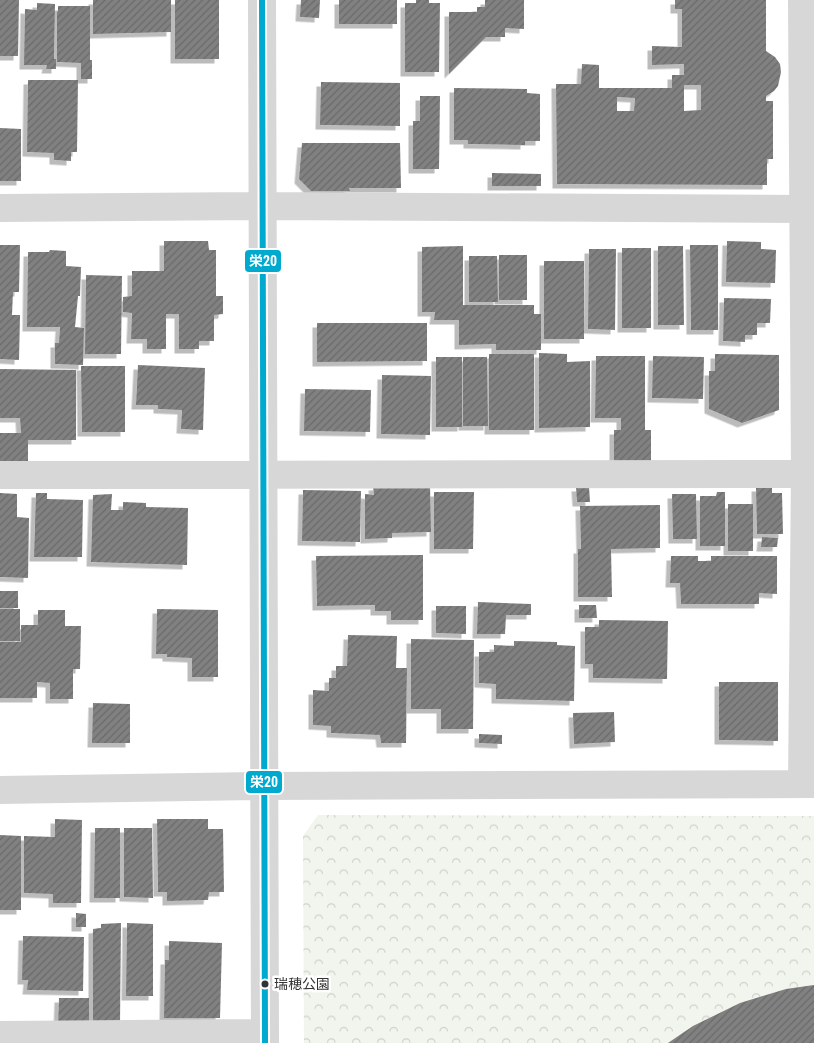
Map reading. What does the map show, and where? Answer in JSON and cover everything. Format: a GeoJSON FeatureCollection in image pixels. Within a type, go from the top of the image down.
{"type":"FeatureCollection","features":[{"type":"Feature","properties":{"kind":"street"},"geometry":{"type":"LineString","coordinates":[[0,1035],[265,1038],[262,0]]}},
{"type":"Feature","properties":{"kind":"street"},"geometry":{"type":"LineString","coordinates":[[0,790],[264,786],[808,784],[805,474],[808,210],[802,0]]}},
{"type":"Feature","properties":{"kind":"street"},"geometry":{"type":"LineString","coordinates":[[0,208],[262,206],[808,210]]}},
{"type":"Feature","properties":{"kind":"street"},"geometry":{"type":"LineString","coordinates":[[0,475],[805,474]]}},
{"type":"Feature","properties":{"kind":"green space","name":"瑞穂公園"},"geometry":{"type":"Polygon","coordinates":[[[318,815],[814,816],[814,1043],[304,1043],[303,836],[318,815]]]}},
{"type":"Feature","properties":{"kind":"building"},"geometry":{"type":"Polygon","coordinates":[[[0,0],[19,0],[18,56],[0,56],[0,0]]]}},
{"type":"Feature","properties":{"kind":"building"},"geometry":{"type":"Polygon","coordinates":[[[93,0],[171,0],[171,32],[93,34],[93,0]]]}},
{"type":"Feature","properties":{"kind":"building"},"geometry":{"type":"Polygon","coordinates":[[[175,0],[219,0],[219,59],[175,59],[175,0]]]}},
{"type":"Feature","properties":{"kind":"building"},"geometry":{"type":"Polygon","coordinates":[[[301,0],[320,0],[319,18],[300,17],[301,0]]]}},
{"type":"Feature","properties":{"kind":"building"},"geometry":{"type":"Polygon","coordinates":[[[339,0],[397,0],[397,24],[339,24],[339,0]]]}},
{"type":"Feature","properties":{"kind":"building"},"geometry":{"type":"Polygon","coordinates":[[[416,0],[429,0],[429,3],[440,3],[439,72],[405,72],[405,3],[416,3],[416,0]]]}},
{"type":"Feature","properties":{"kind":"building"},"geometry":{"type":"Polygon","coordinates":[[[485,0],[524,0],[524,29],[505,28],[505,37],[486,37],[449,74],[449,12],[477,12],[477,7],[485,7],[485,0]]]}},
{"type":"Feature","properties":{"kind":"building"},"geometry":{"type":"Polygon","coordinates":[[[675,0],[766,0],[766,51],[775,57],[780,64],[781,72],[778,86],[766,96],[766,101],[773,101],[773,159],[767,159],[767,185],[557,184],[556,84],[581,84],[582,64],[599,65],[599,88],[672,88],[672,75],[684,75],[684,64],[652,65],[652,46],[682,47],[682,9],[675,9],[675,0]],[[684,85],[684,111],[701,110],[701,85],[684,85]],[[617,97],[617,111],[634,111],[635,98],[617,97]]]}},
{"type":"Feature","properties":{"kind":"building"},"geometry":{"type":"Polygon","coordinates":[[[37,3],[55,4],[54,59],[56,59],[56,69],[46,69],[47,65],[24,65],[25,9],[37,10],[37,3]]]}},
{"type":"Feature","properties":{"kind":"building"},"geometry":{"type":"Polygon","coordinates":[[[58,6],[90,6],[92,79],[81,79],[81,63],[57,62],[58,6]]]}},
{"type":"Feature","properties":{"kind":"building"},"geometry":{"type":"Polygon","coordinates":[[[28,80],[78,80],[77,152],[71,152],[71,161],[54,160],[54,153],[27,152],[28,80]]]}},
{"type":"Feature","properties":{"kind":"building"},"geometry":{"type":"Polygon","coordinates":[[[321,82],[400,83],[400,126],[320,125],[321,82]]]}},
{"type":"Feature","properties":{"kind":"building"},"geometry":{"type":"Polygon","coordinates":[[[454,88],[527,89],[527,93],[540,94],[540,141],[525,141],[525,145],[468,144],[468,140],[454,140],[454,88]]]}},
{"type":"Feature","properties":{"kind":"building"},"geometry":{"type":"Polygon","coordinates":[[[420,96],[440,96],[439,169],[413,169],[413,121],[420,121],[420,96]]]}},
{"type":"Feature","properties":{"kind":"building"},"geometry":{"type":"Polygon","coordinates":[[[0,128],[21,129],[21,181],[0,181],[0,128]]]}},
{"type":"Feature","properties":{"kind":"building"},"geometry":{"type":"Polygon","coordinates":[[[302,143],[400,143],[401,188],[349,188],[350,191],[311,191],[299,179],[302,143]]]}},
{"type":"Feature","properties":{"kind":"building"},"geometry":{"type":"Polygon","coordinates":[[[492,173],[541,174],[541,186],[492,186],[492,173]]]}},
{"type":"Feature","properties":{"kind":"building"},"geometry":{"type":"Polygon","coordinates":[[[164,241],[208,241],[209,250],[216,250],[216,296],[223,296],[223,314],[214,315],[214,341],[199,341],[199,349],[179,349],[179,314],[166,314],[166,349],[147,349],[147,339],[131,339],[132,313],[123,312],[123,297],[132,296],[132,271],[164,271],[164,241]]]}},
{"type":"Feature","properties":{"kind":"building"},"geometry":{"type":"Polygon","coordinates":[[[727,241],[761,242],[761,249],[776,250],[775,283],[726,282],[727,241]]]}},
{"type":"Feature","properties":{"kind":"building"},"geometry":{"type":"Polygon","coordinates":[[[0,245],[20,245],[19,292],[13,292],[12,315],[20,315],[19,360],[0,359],[0,245]]]}},
{"type":"Feature","properties":{"kind":"building"},"geometry":{"type":"Polygon","coordinates":[[[690,245],[718,245],[718,330],[691,330],[690,245]]]}},
{"type":"Feature","properties":{"kind":"building"},"geometry":{"type":"Polygon","coordinates":[[[463,246],[463,305],[534,305],[534,314],[541,314],[541,350],[496,350],[496,344],[459,345],[459,320],[434,320],[435,312],[422,312],[422,247],[463,246]]]}},
{"type":"Feature","properties":{"kind":"building"},"geometry":{"type":"Polygon","coordinates":[[[658,246],[683,246],[684,325],[658,325],[658,246]]]}},
{"type":"Feature","properties":{"kind":"building"},"geometry":{"type":"Polygon","coordinates":[[[622,248],[651,248],[651,328],[622,328],[622,248]]]}},
{"type":"Feature","properties":{"kind":"building"},"geometry":{"type":"Polygon","coordinates":[[[589,249],[616,249],[615,330],[588,329],[589,249]]]}},
{"type":"Feature","properties":{"kind":"building"},"geometry":{"type":"Polygon","coordinates":[[[50,250],[66,251],[66,266],[81,267],[80,296],[78,296],[75,327],[84,328],[83,365],[55,364],[55,343],[59,343],[60,327],[27,327],[28,252],[49,252],[50,250]]]}},
{"type":"Feature","properties":{"kind":"building"},"geometry":{"type":"Polygon","coordinates":[[[499,255],[527,255],[527,300],[499,300],[499,255]]]}},
{"type":"Feature","properties":{"kind":"building"},"geometry":{"type":"Polygon","coordinates":[[[469,256],[497,256],[498,302],[469,302],[469,256]]]}},
{"type":"Feature","properties":{"kind":"building"},"geometry":{"type":"Polygon","coordinates":[[[544,261],[584,261],[584,339],[544,339],[544,261]]]}},
{"type":"Feature","properties":{"kind":"building"},"geometry":{"type":"Polygon","coordinates":[[[86,275],[122,276],[121,354],[85,354],[86,275]]]}},
{"type":"Feature","properties":{"kind":"building"},"geometry":{"type":"Polygon","coordinates":[[[724,298],[771,299],[770,323],[757,323],[757,335],[745,335],[745,342],[723,341],[724,298]]]}},
{"type":"Feature","properties":{"kind":"building"},"geometry":{"type":"Polygon","coordinates":[[[317,323],[427,323],[427,361],[317,362],[317,323]]]}},
{"type":"Feature","properties":{"kind":"building"},"geometry":{"type":"Polygon","coordinates":[[[539,353],[567,354],[567,362],[590,361],[590,427],[539,428],[539,353]]]}},
{"type":"Feature","properties":{"kind":"building"},"geometry":{"type":"Polygon","coordinates":[[[489,354],[534,354],[534,430],[489,430],[489,354]]]}},
{"type":"Feature","properties":{"kind":"building"},"geometry":{"type":"Polygon","coordinates":[[[715,354],[779,355],[779,410],[742,423],[709,409],[709,371],[715,371],[715,354]]]}},
{"type":"Feature","properties":{"kind":"building"},"geometry":{"type":"Polygon","coordinates":[[[596,356],[645,356],[645,430],[651,430],[651,462],[614,461],[614,430],[621,430],[621,418],[595,418],[596,356]]]}},
{"type":"Feature","properties":{"kind":"building"},"geometry":{"type":"Polygon","coordinates":[[[653,356],[704,357],[703,399],[652,398],[653,356]]]}},
{"type":"Feature","properties":{"kind":"building"},"geometry":{"type":"Polygon","coordinates":[[[436,357],[462,357],[462,427],[436,427],[436,357]]]}},
{"type":"Feature","properties":{"kind":"building"},"geometry":{"type":"Polygon","coordinates":[[[463,357],[487,357],[488,426],[463,426],[463,357]]]}},
{"type":"Feature","properties":{"kind":"building"},"geometry":{"type":"Polygon","coordinates":[[[138,365],[205,368],[203,430],[181,429],[182,410],[158,409],[158,405],[136,405],[138,365]]]}},
{"type":"Feature","properties":{"kind":"building"},"geometry":{"type":"Polygon","coordinates":[[[81,366],[125,366],[125,432],[82,432],[81,366]]]}},
{"type":"Feature","properties":{"kind":"building"},"geometry":{"type":"Polygon","coordinates":[[[0,369],[76,370],[76,440],[28,440],[28,464],[0,464],[0,433],[21,433],[20,418],[0,418],[0,369]]]}},
{"type":"Feature","properties":{"kind":"building"},"geometry":{"type":"Polygon","coordinates":[[[382,375],[431,376],[430,435],[381,434],[382,375]]]}},
{"type":"Feature","properties":{"kind":"building"},"geometry":{"type":"Polygon","coordinates":[[[305,389],[371,390],[370,432],[304,431],[305,389]]]}},
{"type":"Feature","properties":{"kind":"building"},"geometry":{"type":"Polygon","coordinates":[[[430,485],[431,532],[392,533],[392,538],[365,539],[365,494],[374,495],[373,486],[430,485]]]}},
{"type":"Feature","properties":{"kind":"building"},"geometry":{"type":"Polygon","coordinates":[[[576,487],[589,487],[590,502],[577,502],[576,487]]]}},
{"type":"Feature","properties":{"kind":"building"},"geometry":{"type":"Polygon","coordinates":[[[756,487],[772,487],[772,493],[782,493],[783,534],[757,534],[756,487]]]}},
{"type":"Feature","properties":{"kind":"building"},"geometry":{"type":"Polygon","coordinates":[[[303,490],[361,491],[360,542],[302,541],[303,490]]]}},
{"type":"Feature","properties":{"kind":"building"},"geometry":{"type":"Polygon","coordinates":[[[434,492],[474,492],[473,549],[434,549],[434,492]]]}},
{"type":"Feature","properties":{"kind":"building"},"geometry":{"type":"Polygon","coordinates":[[[717,492],[725,492],[725,546],[700,546],[700,496],[716,496],[717,492]]]}},
{"type":"Feature","properties":{"kind":"building"},"geometry":{"type":"Polygon","coordinates":[[[0,493],[17,494],[17,517],[29,518],[28,578],[0,577],[0,493]]]}},
{"type":"Feature","properties":{"kind":"building"},"geometry":{"type":"Polygon","coordinates":[[[36,493],[47,493],[47,499],[83,500],[82,557],[34,557],[36,493]]]}},
{"type":"Feature","properties":{"kind":"building"},"geometry":{"type":"Polygon","coordinates":[[[112,494],[111,510],[123,510],[123,502],[146,503],[146,507],[188,508],[187,565],[91,562],[93,495],[112,494]]]}},
{"type":"Feature","properties":{"kind":"building"},"geometry":{"type":"Polygon","coordinates":[[[672,494],[696,494],[697,539],[673,539],[672,494]]]}},
{"type":"Feature","properties":{"kind":"building"},"geometry":{"type":"Polygon","coordinates":[[[728,504],[753,504],[753,551],[728,551],[728,504]]]}},
{"type":"Feature","properties":{"kind":"building"},"geometry":{"type":"Polygon","coordinates":[[[660,505],[660,548],[611,549],[612,597],[578,597],[578,549],[581,549],[580,506],[660,505]]]}},
{"type":"Feature","properties":{"kind":"building"},"geometry":{"type":"Polygon","coordinates":[[[762,537],[778,538],[777,547],[761,547],[762,537]]]}},
{"type":"Feature","properties":{"kind":"building"},"geometry":{"type":"Polygon","coordinates":[[[423,555],[423,620],[391,620],[391,611],[375,611],[375,605],[317,606],[316,556],[423,555]]]}},
{"type":"Feature","properties":{"kind":"building"},"geometry":{"type":"Polygon","coordinates":[[[671,556],[698,556],[698,561],[711,561],[711,556],[777,556],[777,594],[759,593],[759,604],[681,604],[680,583],[670,583],[671,556]]]}},
{"type":"Feature","properties":{"kind":"building"},"geometry":{"type":"Polygon","coordinates":[[[0,591],[18,591],[18,608],[0,608],[0,591]]]}},
{"type":"Feature","properties":{"kind":"building"},"geometry":{"type":"Polygon","coordinates":[[[478,602],[531,604],[531,615],[506,615],[505,634],[477,634],[478,602]]]}},
{"type":"Feature","properties":{"kind":"building"},"geometry":{"type":"Polygon","coordinates":[[[579,605],[596,605],[597,618],[579,618],[579,605]]]}},
{"type":"Feature","properties":{"kind":"building"},"geometry":{"type":"Polygon","coordinates":[[[436,606],[466,606],[466,634],[436,633],[436,606]]]}},
{"type":"Feature","properties":{"kind":"building"},"geometry":{"type":"Polygon","coordinates":[[[0,609],[20,609],[20,641],[0,641],[0,609]]]}},
{"type":"Feature","properties":{"kind":"building"},"geometry":{"type":"Polygon","coordinates":[[[157,609],[218,610],[218,677],[192,677],[192,658],[167,657],[167,654],[156,654],[157,609]]]}},
{"type":"Feature","properties":{"kind":"building"},"geometry":{"type":"Polygon","coordinates":[[[38,610],[65,610],[65,626],[81,626],[80,669],[73,669],[73,699],[50,699],[50,683],[37,682],[37,698],[0,698],[0,642],[21,642],[21,625],[38,625],[38,610]]]}},
{"type":"Feature","properties":{"kind":"building"},"geometry":{"type":"Polygon","coordinates":[[[599,620],[668,621],[667,679],[593,678],[593,664],[585,664],[585,627],[599,627],[599,620]]]}},
{"type":"Feature","properties":{"kind":"building"},"geometry":{"type":"Polygon","coordinates":[[[348,635],[397,636],[396,668],[407,668],[406,743],[381,743],[380,735],[331,733],[331,726],[313,725],[313,690],[329,691],[329,678],[336,678],[336,666],[347,666],[348,635]]]}},
{"type":"Feature","properties":{"kind":"building"},"geometry":{"type":"Polygon","coordinates":[[[411,639],[474,640],[473,729],[441,729],[441,709],[411,709],[411,639]]]}},
{"type":"Feature","properties":{"kind":"building"},"geometry":{"type":"Polygon","coordinates":[[[514,641],[557,642],[557,645],[575,646],[574,701],[496,699],[496,684],[479,683],[479,652],[494,652],[494,645],[514,646],[514,641]]]}},
{"type":"Feature","properties":{"kind":"building"},"geometry":{"type":"Polygon","coordinates":[[[719,682],[778,682],[778,741],[719,740],[719,682]]]}},
{"type":"Feature","properties":{"kind":"building"},"geometry":{"type":"Polygon","coordinates":[[[93,703],[130,704],[130,743],[92,743],[93,703]]]}},
{"type":"Feature","properties":{"kind":"building"},"geometry":{"type":"Polygon","coordinates":[[[614,712],[615,742],[574,744],[573,713],[614,712]]]}},
{"type":"Feature","properties":{"kind":"building"},"geometry":{"type":"Polygon","coordinates":[[[479,734],[502,735],[502,744],[479,743],[479,734]]]}},
{"type":"Feature","properties":{"kind":"building"},"geometry":{"type":"Polygon","coordinates":[[[55,819],[82,820],[81,903],[53,903],[53,894],[24,893],[24,836],[55,837],[55,819]]]}},
{"type":"Feature","properties":{"kind":"building"},"geometry":{"type":"Polygon","coordinates":[[[157,819],[208,819],[208,829],[223,829],[224,892],[209,892],[208,900],[167,901],[167,892],[158,892],[157,819]]]}},
{"type":"Feature","properties":{"kind":"building"},"geometry":{"type":"Polygon","coordinates":[[[95,828],[120,828],[120,898],[94,898],[95,828]]]}},
{"type":"Feature","properties":{"kind":"building"},"geometry":{"type":"Polygon","coordinates":[[[124,828],[152,828],[153,898],[124,897],[124,828]]]}},
{"type":"Feature","properties":{"kind":"building"},"geometry":{"type":"Polygon","coordinates":[[[0,835],[21,836],[21,910],[0,910],[0,835]]]}},
{"type":"Feature","properties":{"kind":"building"},"geometry":{"type":"Polygon","coordinates":[[[76,913],[86,914],[86,927],[76,927],[76,913]]]}},
{"type":"Feature","properties":{"kind":"building"},"geometry":{"type":"Polygon","coordinates":[[[121,923],[120,1024],[93,1024],[93,929],[101,928],[101,924],[121,923]]]}},
{"type":"Feature","properties":{"kind":"building"},"geometry":{"type":"Polygon","coordinates":[[[127,923],[153,924],[153,996],[126,996],[127,923]]]}},
{"type":"Feature","properties":{"kind":"building"},"geometry":{"type":"Polygon","coordinates":[[[23,936],[84,937],[83,991],[27,990],[28,980],[22,980],[23,936]]]}},
{"type":"Feature","properties":{"kind":"building"},"geometry":{"type":"Polygon","coordinates":[[[169,941],[222,943],[220,1018],[164,1018],[165,960],[169,960],[169,941]]]}},
{"type":"Feature","properties":{"kind":"building"},"geometry":{"type":"Polygon","coordinates":[[[814,985],[814,1043],[668,1043],[693,1026],[740,1003],[786,989],[814,985]]]}},
{"type":"Feature","properties":{"kind":"building"},"geometry":{"type":"Polygon","coordinates":[[[59,998],[89,998],[89,1027],[58,1026],[59,998]]]}},
{"type":"Feature","properties":{"kind":"transit line","name":"栄20"},"geometry":{"type":"LineString","coordinates":[[262,0],[265,1043]]}},
{"type":"Feature","properties":{"kind":"place","name":"瑞穂公園"},"geometry":{"type":"Point","coordinates":[265,984]}}]}
